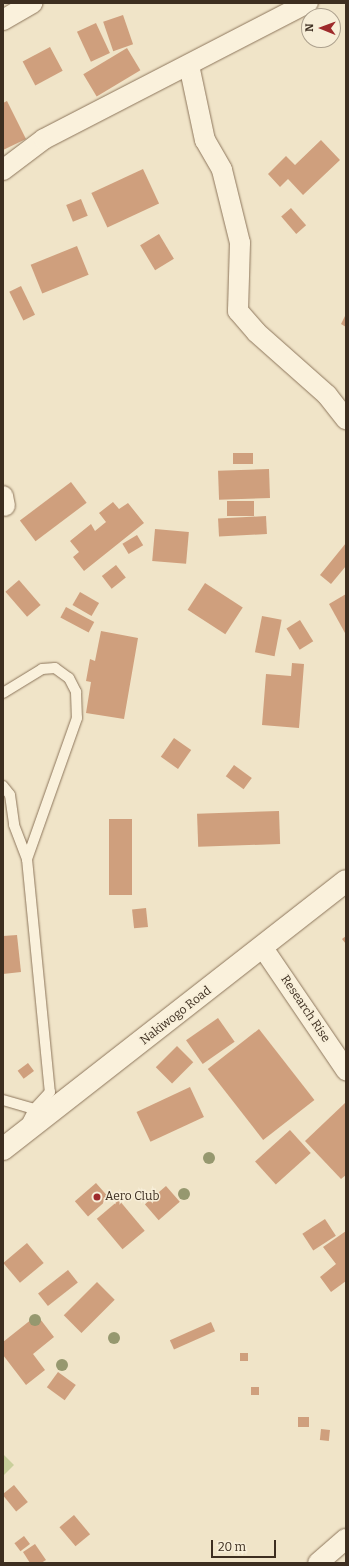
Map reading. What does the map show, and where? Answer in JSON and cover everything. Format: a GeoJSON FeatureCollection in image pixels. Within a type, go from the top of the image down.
{"type":"FeatureCollection","features":[{"type":"Feature","properties":{"kind":"street"},"geometry":{"type":"LineString","coordinates":[[3,20],[32,3]]}},
{"type":"Feature","properties":{"kind":"street"},"geometry":{"type":"LineString","coordinates":[[3,170],[44,140],[308,3]]}},
{"type":"Feature","properties":{"kind":"street"},"geometry":{"type":"LineString","coordinates":[[189,65],[205,140],[222,170],[240,243],[238,310],[256,332],[327,395],[346,419]]}},
{"type":"Feature","properties":{"kind":"street","name":"Nakiwogo Road"},"geometry":{"type":"LineString","coordinates":[[12,1143],[264,948],[346,881]]}},
{"type":"Feature","properties":{"kind":"street","name":"Research Rise"},"geometry":{"type":"LineString","coordinates":[[264,948],[346,1070]]}},
{"type":"Feature","properties":{"kind":"street"},"geometry":{"type":"LineString","coordinates":[[318,1563],[346,1539]]}},
{"type":"Feature","properties":{"kind":"lane"},"geometry":{"type":"LineString","coordinates":[[3,693],[42,670],[55,668],[69,678],[76,692],[77,718],[28,859]]}},
{"type":"Feature","properties":{"kind":"lane"},"geometry":{"type":"LineString","coordinates":[[3,786],[10,795],[14,825],[28,859],[50,1092],[34,1109],[12,1143]]}},
{"type":"Feature","properties":{"kind":"lane"},"geometry":{"type":"LineString","coordinates":[[3,1100],[34,1109]]}},
{"type":"Feature","properties":{"kind":"green space"},"geometry":{"type":"Polygon","coordinates":[[[3,1454],[14,1465],[3,1476],[3,1454]]]}},
{"type":"Feature","properties":{"kind":"building"},"geometry":{"type":"Polygon","coordinates":[[[123,15],[133,44],[113,51],[103,22],[123,15]]]}},
{"type":"Feature","properties":{"kind":"building"},"geometry":{"type":"Polygon","coordinates":[[[96,23],[110,53],[91,62],[77,32],[96,23]]]}},
{"type":"Feature","properties":{"kind":"building"},"geometry":{"type":"Polygon","coordinates":[[[50,47],[63,71],[35,85],[23,62],[50,47]]]}},
{"type":"Feature","properties":{"kind":"building"},"geometry":{"type":"Polygon","coordinates":[[[127,48],[140,70],[97,97],[83,74],[127,48]]]}},
{"type":"Feature","properties":{"kind":"building"},"geometry":{"type":"Polygon","coordinates":[[[7,101],[26,139],[3,150],[3,103],[7,101]]]}},
{"type":"Feature","properties":{"kind":"building"},"geometry":{"type":"Polygon","coordinates":[[[321,140],[340,160],[303,195],[288,179],[280,187],[268,174],[286,156],[295,165],[321,140]]]}},
{"type":"Feature","properties":{"kind":"building"},"geometry":{"type":"Polygon","coordinates":[[[143,169],[159,203],[107,228],[91,193],[143,169]]]}},
{"type":"Feature","properties":{"kind":"building"},"geometry":{"type":"Polygon","coordinates":[[[81,199],[88,216],[73,222],[66,205],[81,199]]]}},
{"type":"Feature","properties":{"kind":"building"},"geometry":{"type":"Polygon","coordinates":[[[291,208],[306,225],[296,234],[281,217],[291,208]]]}},
{"type":"Feature","properties":{"kind":"building"},"geometry":{"type":"Polygon","coordinates":[[[159,234],[174,259],[155,270],[140,245],[159,234]]]}},
{"type":"Feature","properties":{"kind":"building"},"geometry":{"type":"Polygon","coordinates":[[[77,246],[89,275],[42,293],[31,265],[77,246]]]}},
{"type":"Feature","properties":{"kind":"building"},"geometry":{"type":"Polygon","coordinates":[[[21,286],[35,315],[23,320],[9,292],[21,286]]]}},
{"type":"Feature","properties":{"kind":"building"},"geometry":{"type":"Polygon","coordinates":[[[346,314],[346,327],[341,324],[346,314]]]}},
{"type":"Feature","properties":{"kind":"building"},"geometry":{"type":"Polygon","coordinates":[[[233,453],[253,453],[253,464],[233,464],[233,453]]]}},
{"type":"Feature","properties":{"kind":"building"},"geometry":{"type":"Polygon","coordinates":[[[269,469],[270,498],[219,500],[218,471],[269,469]]]}},
{"type":"Feature","properties":{"kind":"building"},"geometry":{"type":"Polygon","coordinates":[[[71,482],[87,503],[36,541],[20,521],[71,482]]]}},
{"type":"Feature","properties":{"kind":"building"},"geometry":{"type":"Polygon","coordinates":[[[227,501],[254,501],[254,516],[227,516],[227,501]]]}},
{"type":"Feature","properties":{"kind":"building"},"geometry":{"type":"Polygon","coordinates":[[[113,502],[119,509],[128,503],[144,523],[84,571],[73,557],[79,552],[70,541],[91,524],[95,531],[106,522],[99,513],[113,502]]]}},
{"type":"Feature","properties":{"kind":"building"},"geometry":{"type":"Polygon","coordinates":[[[266,516],[267,534],[219,536],[218,519],[266,516]]]}},
{"type":"Feature","properties":{"kind":"building"},"geometry":{"type":"Polygon","coordinates":[[[155,529],[189,532],[186,564],[152,561],[155,529]]]}},
{"type":"Feature","properties":{"kind":"building"},"geometry":{"type":"Polygon","coordinates":[[[137,535],[143,545],[129,554],[122,544],[137,535]]]}},
{"type":"Feature","properties":{"kind":"building"},"geometry":{"type":"Polygon","coordinates":[[[346,543],[346,566],[331,584],[320,575],[346,543]]]}},
{"type":"Feature","properties":{"kind":"building"},"geometry":{"type":"Polygon","coordinates":[[[116,565],[126,578],[112,589],[102,576],[116,565]]]}},
{"type":"Feature","properties":{"kind":"building"},"geometry":{"type":"Polygon","coordinates":[[[19,580],[41,605],[27,617],[5,592],[19,580]]]}},
{"type":"Feature","properties":{"kind":"building"},"geometry":{"type":"Polygon","coordinates":[[[205,583],[243,608],[225,634],[188,610],[205,583]]]}},
{"type":"Feature","properties":{"kind":"building"},"geometry":{"type":"Polygon","coordinates":[[[80,592],[99,603],[92,616],[72,605],[80,592]]]}},
{"type":"Feature","properties":{"kind":"building"},"geometry":{"type":"Polygon","coordinates":[[[346,594],[346,632],[345,633],[329,604],[346,594]]]}},
{"type":"Feature","properties":{"kind":"building"},"geometry":{"type":"Polygon","coordinates":[[[66,607],[94,622],[89,633],[60,618],[66,607]]]}},
{"type":"Feature","properties":{"kind":"building"},"geometry":{"type":"Polygon","coordinates":[[[262,616],[282,620],[275,656],[255,652],[262,616]]]}},
{"type":"Feature","properties":{"kind":"building"},"geometry":{"type":"Polygon","coordinates":[[[300,620],[313,641],[300,650],[286,628],[300,620]]]}},
{"type":"Feature","properties":{"kind":"building"},"geometry":{"type":"Polygon","coordinates":[[[101,631],[138,638],[124,719],[86,713],[91,682],[86,681],[90,659],[95,661],[101,631]]]}},
{"type":"Feature","properties":{"kind":"building"},"geometry":{"type":"Polygon","coordinates":[[[292,663],[304,664],[299,728],[262,725],[266,674],[291,676],[292,663]]]}},
{"type":"Feature","properties":{"kind":"building"},"geometry":{"type":"Polygon","coordinates":[[[174,738],[191,750],[178,769],[161,757],[174,738]]]}},
{"type":"Feature","properties":{"kind":"building"},"geometry":{"type":"Polygon","coordinates":[[[234,765],[252,778],[244,789],[226,776],[234,765]]]}},
{"type":"Feature","properties":{"kind":"building"},"geometry":{"type":"Polygon","coordinates":[[[279,811],[280,844],[198,847],[197,814],[279,811]]]}},
{"type":"Feature","properties":{"kind":"building"},"geometry":{"type":"Polygon","coordinates":[[[109,819],[132,819],[132,895],[109,895],[109,819]]]}},
{"type":"Feature","properties":{"kind":"building"},"geometry":{"type":"Polygon","coordinates":[[[146,908],[148,927],[134,928],[132,909],[146,908]]]}},
{"type":"Feature","properties":{"kind":"building"},"geometry":{"type":"Polygon","coordinates":[[[17,935],[21,972],[3,974],[3,936],[17,935]]]}},
{"type":"Feature","properties":{"kind":"building"},"geometry":{"type":"Polygon","coordinates":[[[346,936],[346,944],[342,939],[346,936]]]}},
{"type":"Feature","properties":{"kind":"building"},"geometry":{"type":"Polygon","coordinates":[[[218,1018],[235,1042],[203,1064],[186,1040],[218,1018]]]}},
{"type":"Feature","properties":{"kind":"building"},"geometry":{"type":"Polygon","coordinates":[[[259,1029],[314,1100],[263,1140],[208,1069],[259,1029]]]}},
{"type":"Feature","properties":{"kind":"building"},"geometry":{"type":"Polygon","coordinates":[[[177,1046],[193,1062],[172,1083],[156,1067],[177,1046]]]}},
{"type":"Feature","properties":{"kind":"building"},"geometry":{"type":"Polygon","coordinates":[[[28,1063],[34,1071],[24,1079],[18,1071],[28,1063]]]}},
{"type":"Feature","properties":{"kind":"building"},"geometry":{"type":"Polygon","coordinates":[[[190,1087],[204,1117],[150,1142],[137,1112],[190,1087]]]}},
{"type":"Feature","properties":{"kind":"building"},"geometry":{"type":"Polygon","coordinates":[[[345,1103],[346,1175],[341,1179],[305,1141],[345,1103]]]}},
{"type":"Feature","properties":{"kind":"building"},"geometry":{"type":"Polygon","coordinates":[[[290,1130],[311,1153],[276,1184],[255,1161],[290,1130]]]}},
{"type":"Feature","properties":{"kind":"building"},"geometry":{"type":"Polygon","coordinates":[[[96,1183],[109,1198],[88,1216],[75,1201],[96,1183]]]}},
{"type":"Feature","properties":{"kind":"building"},"geometry":{"type":"Polygon","coordinates":[[[166,1186],[180,1202],[159,1220],[145,1204],[166,1186]]]}},
{"type":"Feature","properties":{"kind":"building"},"geometry":{"type":"Polygon","coordinates":[[[119,1200],[145,1231],[122,1249],[97,1219],[119,1200]]]}},
{"type":"Feature","properties":{"kind":"building"},"geometry":{"type":"Polygon","coordinates":[[[325,1219],[336,1236],[313,1250],[302,1234],[325,1219]]]}},
{"type":"Feature","properties":{"kind":"building"},"geometry":{"type":"Polygon","coordinates":[[[346,1231],[346,1281],[331,1292],[320,1277],[336,1264],[323,1247],[346,1231]]]}},
{"type":"Feature","properties":{"kind":"building"},"geometry":{"type":"Polygon","coordinates":[[[27,1243],[44,1263],[20,1283],[3,1263],[27,1243]]]}},
{"type":"Feature","properties":{"kind":"building"},"geometry":{"type":"Polygon","coordinates":[[[68,1270],[78,1283],[48,1306],[38,1293],[68,1270]]]}},
{"type":"Feature","properties":{"kind":"building"},"geometry":{"type":"Polygon","coordinates":[[[97,1282],[115,1300],[81,1333],[64,1315],[97,1282]]]}},
{"type":"Feature","properties":{"kind":"building"},"geometry":{"type":"Polygon","coordinates":[[[37,1315],[54,1337],[33,1354],[45,1370],[26,1385],[3,1355],[3,1342],[37,1315]]]}},
{"type":"Feature","properties":{"kind":"building"},"geometry":{"type":"Polygon","coordinates":[[[211,1322],[215,1331],[174,1349],[170,1340],[211,1322]]]}},
{"type":"Feature","properties":{"kind":"building"},"geometry":{"type":"Polygon","coordinates":[[[240,1353],[248,1353],[248,1361],[240,1361],[240,1353]]]}},
{"type":"Feature","properties":{"kind":"building"},"geometry":{"type":"Polygon","coordinates":[[[58,1372],[76,1385],[65,1400],[47,1387],[58,1372]]]}},
{"type":"Feature","properties":{"kind":"building"},"geometry":{"type":"Polygon","coordinates":[[[251,1387],[259,1387],[259,1395],[251,1395],[251,1387]]]}},
{"type":"Feature","properties":{"kind":"building"},"geometry":{"type":"Polygon","coordinates":[[[298,1417],[309,1417],[309,1427],[298,1427],[298,1417]]]}},
{"type":"Feature","properties":{"kind":"building"},"geometry":{"type":"Polygon","coordinates":[[[321,1429],[330,1430],[329,1441],[320,1440],[321,1429]]]}},
{"type":"Feature","properties":{"kind":"building"},"geometry":{"type":"Polygon","coordinates":[[[14,1485],[28,1502],[16,1512],[3,1495],[14,1485]]]}},
{"type":"Feature","properties":{"kind":"building"},"geometry":{"type":"Polygon","coordinates":[[[74,1515],[90,1534],[76,1546],[59,1527],[74,1515]]]}},
{"type":"Feature","properties":{"kind":"building"},"geometry":{"type":"Polygon","coordinates":[[[24,1536],[30,1544],[20,1551],[14,1543],[24,1536]]]}},
{"type":"Feature","properties":{"kind":"building"},"geometry":{"type":"Polygon","coordinates":[[[35,1544],[46,1560],[41,1563],[30,1563],[23,1552],[35,1544]]]}},
{"type":"Feature","properties":{"kind":"place","name":"Aero Club"},"geometry":{"type":"Point","coordinates":[97,1197]}}]}
